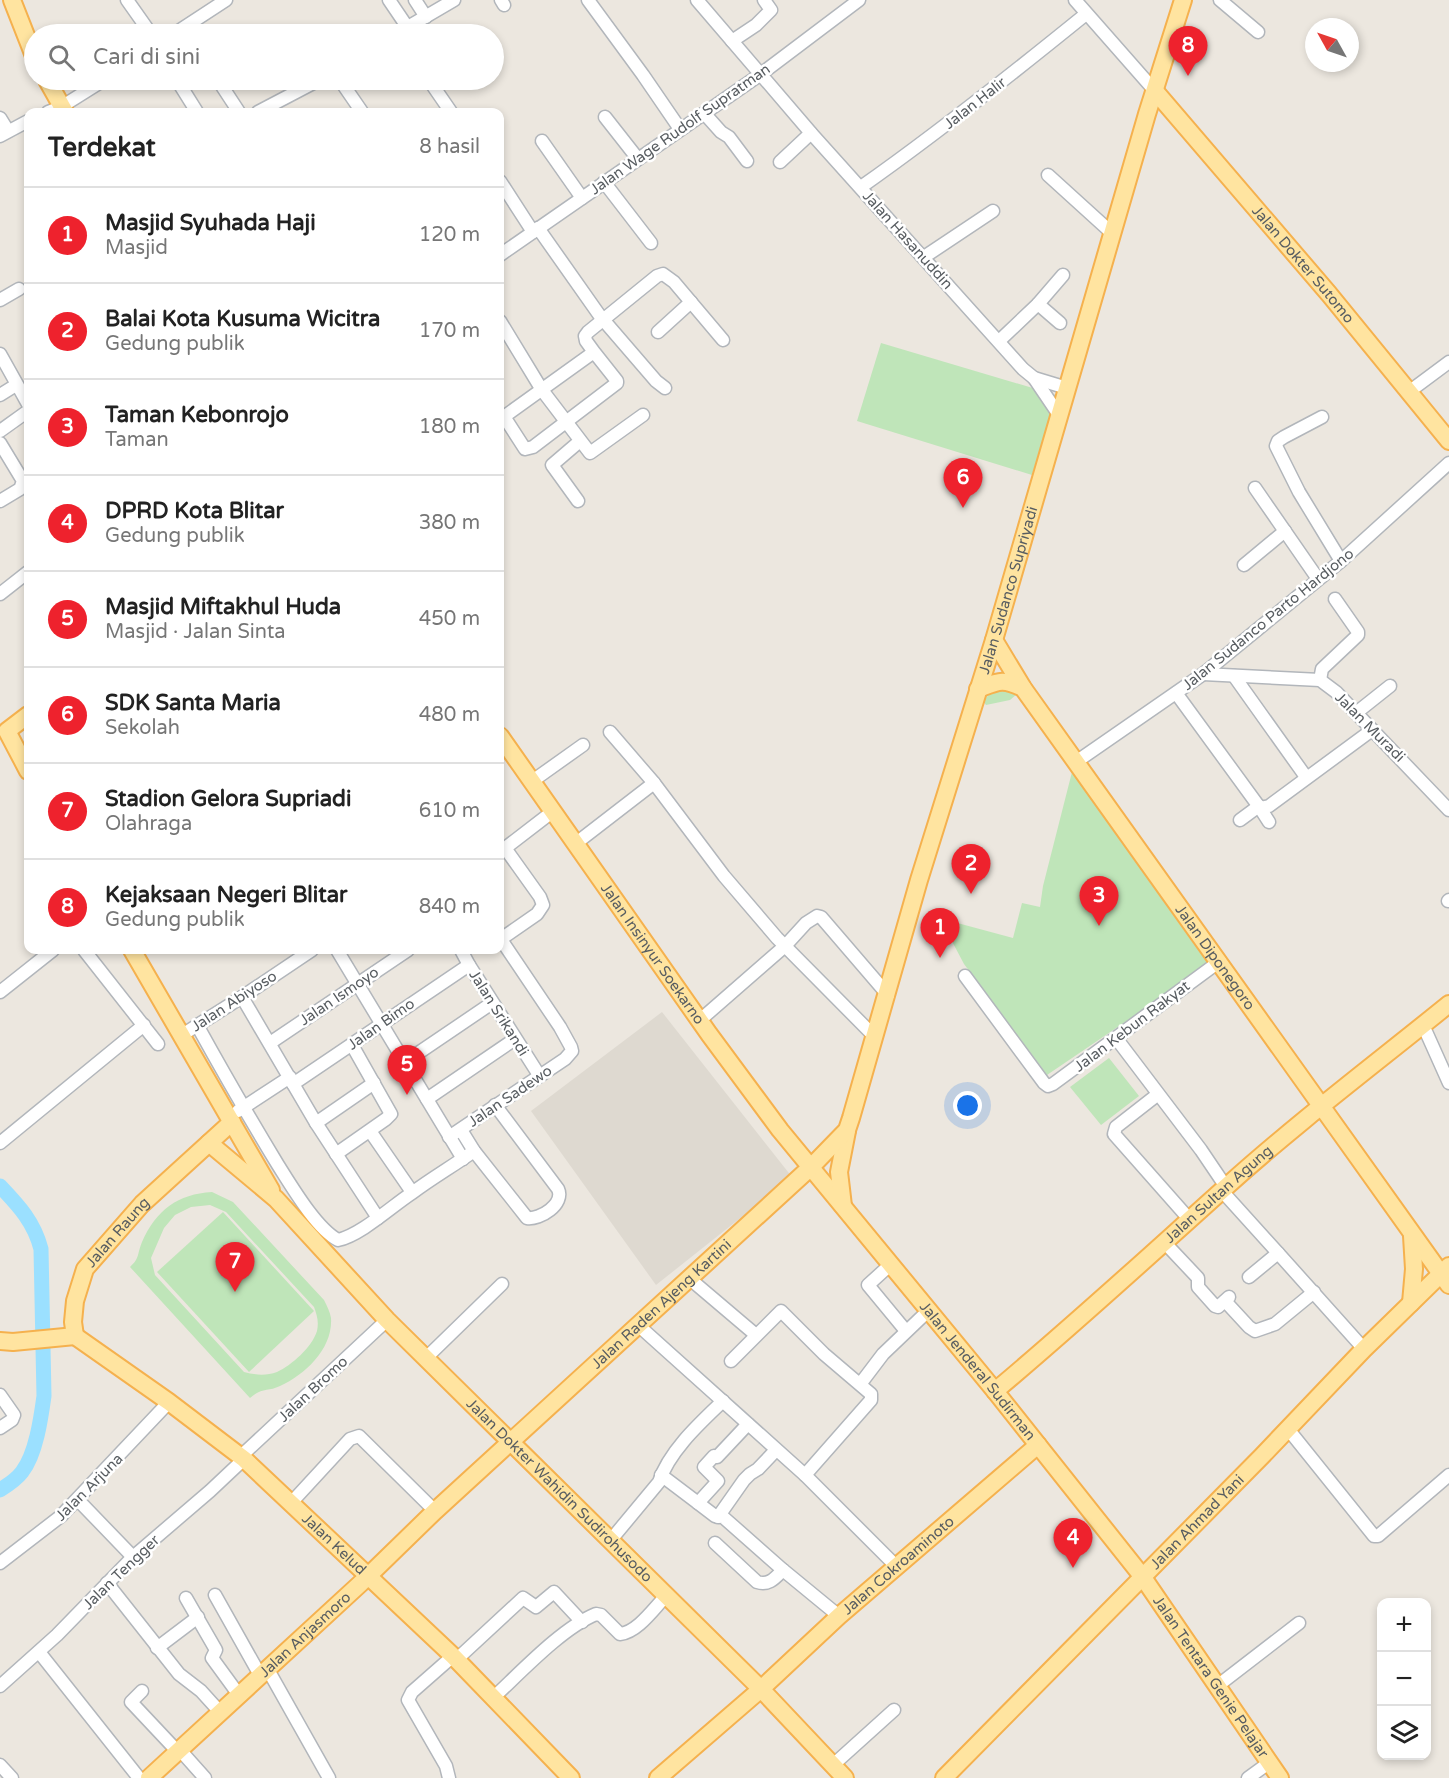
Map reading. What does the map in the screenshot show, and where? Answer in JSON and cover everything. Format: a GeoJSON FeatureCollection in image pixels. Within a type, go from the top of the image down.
{"type":"FeatureCollection","features":[{"type":"Feature","properties":{"kind":"main road"},"geometry":{"type":"LineString","coordinates":[[12,0],[24,31]]}},
{"type":"Feature","properties":{"kind":"main road","name":"Jalan Sudanco Supriyadi"},"geometry":{"type":"LineString","coordinates":[[811,1167],[847,1130],[1183,0]]}},
{"type":"Feature","properties":{"kind":"main road"},"geometry":{"type":"LineString","coordinates":[[51,90],[57,108]]}},
{"type":"Feature","properties":{"kind":"main road","name":"Jalan Dokter Sutomo"},"geometry":{"type":"LineString","coordinates":[[1155,91],[1410,391],[1449,441]]}},
{"type":"Feature","properties":{"kind":"main road","name":"Jalan Diponegoro"},"geometry":{"type":"LineString","coordinates":[[994,640],[1023,688],[1411,1231],[1446,1274]]}},
{"type":"Feature","properties":{"kind":"main road"},"geometry":{"type":"LineString","coordinates":[[978,689],[1006,680],[1023,688]]}},
{"type":"Feature","properties":{"kind":"main road"},"geometry":{"type":"LineString","coordinates":[[24,717],[2,728],[24,764]]}},
{"type":"Feature","properties":{"kind":"main road","name":"Jalan Insinyur Soekarno"},"geometry":{"type":"LineString","coordinates":[[504,742],[531,782],[546,817],[574,844],[699,1021],[780,1130],[811,1167]]}},
{"type":"Feature","properties":{"kind":"main road","name":"Jalan Dokter Wahidin Sudirohusodo"},"geometry":{"type":"LineString","coordinates":[[134,954],[183,1034],[276,1199]]}},
{"type":"Feature","properties":{"kind":"main road","name":"Jalan Sultan Agung"},"geometry":{"type":"LineString","coordinates":[[994,1391],[1046,1348],[1224,1189],[1322,1106],[1449,1004]]}},
{"type":"Feature","properties":{"kind":"main road","name":"Jalan Raung"},"geometry":{"type":"LineString","coordinates":[[70,1337],[75,1301],[85,1269],[142,1204],[209,1143],[231,1118]]}},
{"type":"Feature","properties":{"kind":"main road"},"geometry":{"type":"LineString","coordinates":[[844,1209],[839,1172],[847,1130]]}},
{"type":"Feature","properties":{"kind":"main road","name":"Jalan Dokter Wahidin Sudirohusodo"},"geometry":{"type":"LineString","coordinates":[[209,1143],[276,1199],[387,1320],[761,1689],[845,1778]]}},
{"type":"Feature","properties":{"kind":"main road","name":"Jalan Jenderal Sudirman"},"geometry":{"type":"LineString","coordinates":[[811,1167],[1142,1576]]}},
{"type":"Feature","properties":{"kind":"main road","name":"Jalan Raden Ajeng Kartini"},"geometry":{"type":"LineString","coordinates":[[511,1442],[811,1167]]}},
{"type":"Feature","properties":{"kind":"main road"},"geometry":{"type":"LineString","coordinates":[[1411,1231],[1414,1269],[1411,1303]]}},
{"type":"Feature","properties":{"kind":"main road","name":"Jalan Ahmad Yani"},"geometry":{"type":"LineString","coordinates":[[944,1778],[1262,1456],[1364,1349],[1411,1303],[1446,1274]]}},
{"type":"Feature","properties":{"kind":"main road"},"geometry":{"type":"LineString","coordinates":[[7,1341],[70,1337]]}},
{"type":"Feature","properties":{"kind":"main road","name":"Jalan Kelud"},"geometry":{"type":"LineString","coordinates":[[70,1337],[169,1402],[242,1458],[455,1658],[571,1778]]}},
{"type":"Feature","properties":{"kind":"main road","name":"Jalan Anjasmoro"},"geometry":{"type":"LineString","coordinates":[[149,1778],[511,1442]]}},
{"type":"Feature","properties":{"kind":"main road","name":"Jalan Cokroaminoto"},"geometry":{"type":"LineString","coordinates":[[658,1778],[761,1689],[839,1616],[1038,1445]]}},
{"type":"Feature","properties":{"kind":"main road","name":"Jalan Tentara Genie Pelajar"},"geometry":{"type":"LineString","coordinates":[[1142,1576],[1280,1778]]}},
{"type":"Feature","properties":{"kind":"street"},"geometry":{"type":"LineString","coordinates":[[126,0],[144,24]]}},
{"type":"Feature","properties":{"kind":"street"},"geometry":{"type":"LineString","coordinates":[[193,24],[226,0]]}},
{"type":"Feature","properties":{"kind":"street"},"geometry":{"type":"LineString","coordinates":[[389,0],[405,24]]}},
{"type":"Feature","properties":{"kind":"street"},"geometry":{"type":"LineString","coordinates":[[415,0],[426,17]]}},
{"type":"Feature","properties":{"kind":"street"},"geometry":{"type":"LineString","coordinates":[[415,24],[454,0]]}},
{"type":"Feature","properties":{"kind":"street"},"geometry":{"type":"LineString","coordinates":[[588,0],[644,75],[680,129]]}},
{"type":"Feature","properties":{"kind":"street","name":"Jalan Hasanuddin"},"geometry":{"type":"LineString","coordinates":[[697,0],[811,133],[1023,369],[1034,378],[1067,388]]}},
{"type":"Feature","properties":{"kind":"street"},"geometry":{"type":"LineString","coordinates":[[732,40],[753,27],[771,10],[765,0]]}},
{"type":"Feature","properties":{"kind":"street","name":"Jalan Wage Rudolf Supratman"},"geometry":{"type":"LineString","coordinates":[[504,252],[761,74],[859,0]]}},
{"type":"Feature","properties":{"kind":"street"},"geometry":{"type":"LineString","coordinates":[[1075,0],[1155,91]]}},
{"type":"Feature","properties":{"kind":"street"},"geometry":{"type":"LineString","coordinates":[[1220,0],[1258,32]]}},
{"type":"Feature","properties":{"kind":"street","name":"Jalan Halir"},"geometry":{"type":"LineString","coordinates":[[861,187],[979,100],[1086,14]]}},
{"type":"Feature","properties":{"kind":"street"},"geometry":{"type":"LineString","coordinates":[[62,108],[89,90]]}},
{"type":"Feature","properties":{"kind":"street"},"geometry":{"type":"LineString","coordinates":[[183,90],[194,108]]}},
{"type":"Feature","properties":{"kind":"street"},"geometry":{"type":"LineString","coordinates":[[225,90],[236,108]]}},
{"type":"Feature","properties":{"kind":"street"},"geometry":{"type":"LineString","coordinates":[[266,108],[300,90]]}},
{"type":"Feature","properties":{"kind":"street"},"geometry":{"type":"LineString","coordinates":[[347,90],[359,108]]}},
{"type":"Feature","properties":{"kind":"street"},"geometry":{"type":"LineString","coordinates":[[436,90],[449,108]]}},
{"type":"Feature","properties":{"kind":"street"},"geometry":{"type":"LineString","coordinates":[[704,113],[721,132],[729,137],[747,161]]}},
{"type":"Feature","properties":{"kind":"street"},"geometry":{"type":"LineString","coordinates":[[605,117],[638,159]]}},
{"type":"Feature","properties":{"kind":"street"},"geometry":{"type":"LineString","coordinates":[[0,118],[4,133],[24,124]]}},
{"type":"Feature","properties":{"kind":"street"},"geometry":{"type":"LineString","coordinates":[[780,162],[811,133]]}},
{"type":"Feature","properties":{"kind":"street"},"geometry":{"type":"LineString","coordinates":[[542,141],[582,198]]}},
{"type":"Feature","properties":{"kind":"street"},"geometry":{"type":"LineString","coordinates":[[1048,175],[1113,234]]}},
{"type":"Feature","properties":{"kind":"street"},"geometry":{"type":"LineString","coordinates":[[604,182],[651,243]]}},
{"type":"Feature","properties":{"kind":"street"},"geometry":{"type":"LineString","coordinates":[[504,186],[599,315],[656,381],[665,388]]}},
{"type":"Feature","properties":{"kind":"street"},"geometry":{"type":"LineString","coordinates":[[924,257],[993,212]]}},
{"type":"Feature","properties":{"kind":"street"},"geometry":{"type":"LineString","coordinates":[[594,352],[505,417],[524,448],[533,447],[618,382],[586,341],[585,336],[599,315],[657,276],[663,274],[674,282],[723,340]]}},
{"type":"Feature","properties":{"kind":"street"},"geometry":{"type":"LineString","coordinates":[[999,341],[1038,304],[1063,274]]}},
{"type":"Feature","properties":{"kind":"street"},"geometry":{"type":"LineString","coordinates":[[0,300],[19,289]]}},
{"type":"Feature","properties":{"kind":"street"},"geometry":{"type":"LineString","coordinates":[[658,332],[691,302]]}},
{"type":"Feature","properties":{"kind":"street"},"geometry":{"type":"LineString","coordinates":[[1038,304],[1060,323]]}},
{"type":"Feature","properties":{"kind":"street"},"geometry":{"type":"LineString","coordinates":[[504,328],[542,390],[589,452],[593,453],[644,415]]}},
{"type":"Feature","properties":{"kind":"street"},"geometry":{"type":"LineString","coordinates":[[0,354],[24,398]]}},
{"type":"Feature","properties":{"kind":"street"},"geometry":{"type":"LineString","coordinates":[[1410,391],[1449,362]]}},
{"type":"Feature","properties":{"kind":"street"},"geometry":{"type":"LineString","coordinates":[[1034,378],[1059,415]]}},
{"type":"Feature","properties":{"kind":"street"},"geometry":{"type":"LineString","coordinates":[[0,396],[16,385]]}},
{"type":"Feature","properties":{"kind":"street"},"geometry":{"type":"LineString","coordinates":[[0,431],[24,414]]}},
{"type":"Feature","properties":{"kind":"street"},"geometry":{"type":"LineString","coordinates":[[1322,417],[1284,437],[1278,441],[1276,446],[1299,492],[1341,561]]}},
{"type":"Feature","properties":{"kind":"street"},"geometry":{"type":"LineString","coordinates":[[578,501],[552,465],[580,441]]}},
{"type":"Feature","properties":{"kind":"street"},"geometry":{"type":"LineString","coordinates":[[0,443],[23,481],[20,489],[0,501]]}},
{"type":"Feature","properties":{"kind":"street","name":"Jalan Sudanco Parto Hardjono"},"geometry":{"type":"LineString","coordinates":[[1076,762],[1203,674],[1341,561],[1449,463]]}},
{"type":"Feature","properties":{"kind":"street"},"geometry":{"type":"LineString","coordinates":[[1255,488],[1318,579]]}},
{"type":"Feature","properties":{"kind":"street"},"geometry":{"type":"LineString","coordinates":[[1244,565],[1285,531]]}},
{"type":"Feature","properties":{"kind":"street"},"geometry":{"type":"LineString","coordinates":[[0,593],[24,575]]}},
{"type":"Feature","properties":{"kind":"street"},"geometry":{"type":"LineString","coordinates":[[1203,674],[1320,680],[1322,669],[1358,635],[1335,599]]}},
{"type":"Feature","properties":{"kind":"street"},"geometry":{"type":"LineString","coordinates":[[1234,676],[1306,777]]}},
{"type":"Feature","properties":{"kind":"street","name":"Jalan Muradi"},"geometry":{"type":"LineString","coordinates":[[1320,680],[1336,692],[1392,748],[1449,810]]}},
{"type":"Feature","properties":{"kind":"street"},"geometry":{"type":"LineString","coordinates":[[1356,713],[1390,686]]}},
{"type":"Feature","properties":{"kind":"street"},"geometry":{"type":"LineString","coordinates":[[1176,693],[1269,822]]}},
{"type":"Feature","properties":{"kind":"street"},"geometry":{"type":"LineString","coordinates":[[1240,820],[1260,807],[1269,806],[1372,730]]}},
{"type":"Feature","properties":{"kind":"street"},"geometry":{"type":"LineString","coordinates":[[610,732],[654,783],[724,876],[785,946],[875,1037]]}},
{"type":"Feature","properties":{"kind":"street"},"geometry":{"type":"LineString","coordinates":[[531,782],[583,745]]}},
{"type":"Feature","properties":{"kind":"street"},"geometry":{"type":"LineString","coordinates":[[574,844],[654,783]]}},
{"type":"Feature","properties":{"kind":"street"},"geometry":{"type":"LineString","coordinates":[[504,848],[546,817]]}},
{"type":"Feature","properties":{"kind":"street"},"geometry":{"type":"LineString","coordinates":[[504,852],[540,897],[543,905],[537,914],[504,935]]}},
{"type":"Feature","properties":{"kind":"street"},"geometry":{"type":"LineString","coordinates":[[699,1021],[817,916],[821,917],[889,989]]}},
{"type":"Feature","properties":{"kind":"street","name":"Jalan Sadewo"},"geometry":{"type":"LineString","coordinates":[[449,1137],[572,1052],[572,1047],[504,944]]}},
{"type":"Feature","properties":{"kind":"street"},"geometry":{"type":"LineString","coordinates":[[0,992],[48,954]]}},
{"type":"Feature","properties":{"kind":"street"},"geometry":{"type":"LineString","coordinates":[[87,954],[158,1044]]}},
{"type":"Feature","properties":{"kind":"street","name":"Jalan Abiyoso"},"geometry":{"type":"LineString","coordinates":[[183,1034],[306,954]]}},
{"type":"Feature","properties":{"kind":"street"},"geometry":{"type":"LineString","coordinates":[[339,954],[449,1137],[527,1218],[536,1219],[560,1200],[561,1195],[495,1105]]}},
{"type":"Feature","properties":{"kind":"street","name":"Jalan Ismoyo"},"geometry":{"type":"LineString","coordinates":[[270,1043],[402,954]]}},
{"type":"Feature","properties":{"kind":"street","name":"Jalan Srikandi"},"geometry":{"type":"LineString","coordinates":[[463,954],[539,1075]]}},
{"type":"Feature","properties":{"kind":"street","name":"Jalan Kebun Rakyat"},"geometry":{"type":"LineString","coordinates":[[965,976],[1048,1086],[1220,961]]}},
{"type":"Feature","properties":{"kind":"street","name":"Jalan Bimo"},"geometry":{"type":"LineString","coordinates":[[231,1118],[244,1108],[352,1045],[469,965]]}},
{"type":"Feature","properties":{"kind":"street"},"geometry":{"type":"LineString","coordinates":[[242,997],[316,1123],[378,1218]]}},
{"type":"Feature","properties":{"kind":"street"},"geometry":{"type":"LineString","coordinates":[[405,1062],[492,1003]]}},
{"type":"Feature","properties":{"kind":"street"},"geometry":{"type":"LineString","coordinates":[[0,1143],[144,1025]]}},
{"type":"Feature","properties":{"kind":"street"},"geometry":{"type":"LineString","coordinates":[[196,1025],[294,1190],[338,1240],[347,1238],[378,1218],[412,1192],[468,1155]]}},
{"type":"Feature","properties":{"kind":"street"},"geometry":{"type":"LineString","coordinates":[[1423,1026],[1449,1083]]}},
{"type":"Feature","properties":{"kind":"street"},"geometry":{"type":"LineString","coordinates":[[1116,1038],[1201,1150],[1224,1189],[1364,1349]]}},
{"type":"Feature","properties":{"kind":"street"},"geometry":{"type":"LineString","coordinates":[[427,1099],[515,1039]]}},
{"type":"Feature","properties":{"kind":"street"},"geometry":{"type":"LineString","coordinates":[[336,1154],[391,1114],[352,1045]]}},
{"type":"Feature","properties":{"kind":"street"},"geometry":{"type":"LineString","coordinates":[[316,1123],[374,1083]]}},
{"type":"Feature","properties":{"kind":"street"},"geometry":{"type":"LineString","coordinates":[[1157,1095],[1116,1127],[1114,1134],[1190,1220]]}},
{"type":"Feature","properties":{"kind":"street"},"geometry":{"type":"LineString","coordinates":[[460,1130],[468,1155]]}},
{"type":"Feature","properties":{"kind":"street"},"geometry":{"type":"LineString","coordinates":[[370,1131],[412,1192]]}},
{"type":"Feature","properties":{"kind":"street"},"geometry":{"type":"LineString","coordinates":[[1164,1243],[1198,1278],[1197,1286],[1215,1306],[1218,1307],[1227,1299],[1249,1327],[1255,1330],[1275,1324],[1314,1292]]}},
{"type":"Feature","properties":{"kind":"street"},"geometry":{"type":"LineString","coordinates":[[1249,1277],[1278,1253]]}},
{"type":"Feature","properties":{"kind":"street"},"geometry":{"type":"LineString","coordinates":[[890,1265],[868,1285],[906,1331]]}},
{"type":"Feature","properties":{"kind":"street"},"geometry":{"type":"LineString","coordinates":[[690,1279],[756,1335]]}},
{"type":"Feature","properties":{"kind":"street"},"geometry":{"type":"LineString","coordinates":[[426,1358],[502,1284]]}},
{"type":"Feature","properties":{"kind":"street"},"geometry":{"type":"LineString","coordinates":[[861,1383],[883,1354],[928,1311]]}},
{"type":"Feature","properties":{"kind":"street"},"geometry":{"type":"LineString","coordinates":[[731,1361],[778,1312],[783,1312],[824,1354],[861,1383],[871,1394],[871,1400],[805,1475]]}},
{"type":"Feature","properties":{"kind":"street","name":"Jalan Bromo"},"geometry":{"type":"LineString","coordinates":[[242,1458],[387,1320]]}},
{"type":"Feature","properties":{"kind":"street"},"geometry":{"type":"LineString","coordinates":[[639,1326],[805,1475],[897,1568]]}},
{"type":"Feature","properties":{"kind":"street"},"geometry":{"type":"LineString","coordinates":[[0,1395],[14,1415],[12,1420],[0,1428]]}},
{"type":"Feature","properties":{"kind":"street"},"geometry":{"type":"LineString","coordinates":[[610,1540],[660,1482],[661,1475],[684,1442],[723,1401]]}},
{"type":"Feature","properties":{"kind":"street","name":"Jalan Arjuna"},"geometry":{"type":"LineString","coordinates":[[0,1563],[41,1533],[78,1500],[169,1402]]}},
{"type":"Feature","properties":{"kind":"street"},"geometry":{"type":"LineString","coordinates":[[698,1503],[718,1481],[704,1467],[748,1424]]}},
{"type":"Feature","properties":{"kind":"street"},"geometry":{"type":"LineString","coordinates":[[1283,1433],[1374,1536],[1378,1536],[1449,1475]]}},
{"type":"Feature","properties":{"kind":"street"},"geometry":{"type":"LineString","coordinates":[[291,1503],[350,1439],[359,1436],[435,1511]]}},
{"type":"Feature","properties":{"kind":"street"},"geometry":{"type":"LineString","coordinates":[[718,1517],[744,1480],[776,1450]]}},
{"type":"Feature","properties":{"kind":"street","name":"Jalan Tengger"},"geometry":{"type":"LineString","coordinates":[[0,1686],[39,1652],[133,1557],[210,1491],[242,1458]]}},
{"type":"Feature","properties":{"kind":"street"},"geometry":{"type":"LineString","coordinates":[[661,1475],[718,1517],[723,1517],[839,1616]]}},
{"type":"Feature","properties":{"kind":"street"},"geometry":{"type":"LineString","coordinates":[[78,1500],[133,1557]]}},
{"type":"Feature","properties":{"kind":"street"},"geometry":{"type":"LineString","coordinates":[[715,1543],[762,1584],[770,1582],[783,1570]]}},
{"type":"Feature","properties":{"kind":"street"},"geometry":{"type":"LineString","coordinates":[[107,1583],[184,1680],[201,1691],[220,1712]]}},
{"type":"Feature","properties":{"kind":"street"},"geometry":{"type":"LineString","coordinates":[[449,1778],[446,1766],[408,1700],[412,1692],[455,1658],[523,1598],[536,1606],[554,1592],[582,1622]]}},
{"type":"Feature","properties":{"kind":"street"},"geometry":{"type":"LineString","coordinates":[[215,1595],[264,1671],[327,1777]]}},
{"type":"Feature","properties":{"kind":"street"},"geometry":{"type":"LineString","coordinates":[[494,1698],[530,1662],[582,1622],[597,1614],[620,1634],[625,1634],[632,1630],[666,1596]]}},
{"type":"Feature","properties":{"kind":"street"},"geometry":{"type":"LineString","coordinates":[[186,1598],[216,1650],[212,1658],[239,1695]]}},
{"type":"Feature","properties":{"kind":"street"},"geometry":{"type":"LineString","coordinates":[[157,1648],[198,1617]]}},
{"type":"Feature","properties":{"kind":"street"},"geometry":{"type":"LineString","coordinates":[[1216,1687],[1299,1623]]}},
{"type":"Feature","properties":{"kind":"street"},"geometry":{"type":"LineString","coordinates":[[39,1652],[139,1778]]}},
{"type":"Feature","properties":{"kind":"street"},"geometry":{"type":"LineString","coordinates":[[142,1691],[131,1702],[205,1778]]}},
{"type":"Feature","properties":{"kind":"street"},"geometry":{"type":"LineString","coordinates":[[833,1765],[894,1710]]}},
{"type":"Feature","properties":{"kind":"street"},"geometry":{"type":"LineString","coordinates":[[1248,1778],[1270,1762]]}},
{"type":"Feature","properties":{"kind":"street"},"geometry":{"type":"LineString","coordinates":[[0,1765],[12,1778]]}},
{"type":"Feature","properties":{"kind":"shaded area"},"geometry":{"type":"Polygon","coordinates":[[[662,1012],[792,1177],[656,1285],[531,1111],[662,1012]]]}},
{"type":"Feature","properties":{"kind":"green space"},"geometry":{"type":"Polygon","coordinates":[[[881,343],[1056,395],[1032,475],[857,421],[881,343]]]}},
{"type":"Feature","properties":{"kind":"green space"},"geometry":{"type":"Polygon","coordinates":[[[997,686],[1017,694],[1010,700],[986,705],[983,701],[997,686]]]}},
{"type":"Feature","properties":{"kind":"green space"},"geometry":{"type":"Polygon","coordinates":[[[1072,772],[1209,965],[1047,1075],[964,964],[946,930],[950,921],[1013,938],[1022,903],[1040,907],[1043,886],[1072,772]]]}},
{"type":"Feature","properties":{"kind":"green space"},"geometry":{"type":"Polygon","coordinates":[[[1109,1058],[1139,1096],[1101,1125],[1070,1087],[1109,1058]]]}},
{"type":"Feature","properties":{"kind":"green space"},"geometry":{"type":"Polygon","coordinates":[[[212,1192],[233,1202],[324,1300],[331,1316],[328,1340],[316,1359],[290,1381],[276,1388],[258,1392],[250,1398],[130,1267],[137,1258],[148,1231],[161,1213],[179,1200],[200,1193],[212,1192]],[[210,1205],[191,1207],[175,1215],[164,1228],[151,1258],[155,1275],[244,1372],[260,1375],[277,1372],[295,1360],[311,1343],[317,1331],[316,1313],[314,1307],[226,1212],[210,1205]]]}},
{"type":"Feature","properties":{"kind":"green space"},"geometry":{"type":"Polygon","coordinates":[[[223,1212],[314,1311],[249,1372],[157,1272],[223,1212]]]}},
{"type":"Feature","properties":{"kind":"waterway"},"geometry":{"type":"LineString","coordinates":[[0,1186],[30,1222],[41,1249],[44,1396],[31,1456],[22,1472],[0,1490]]}},
{"type":"Feature","properties":{"kind":"place","name":"Kejaksaan Negeri Blitar"},"geometry":{"type":"Point","coordinates":[1188,76]}},
{"type":"Feature","properties":{"kind":"place","name":"SDK Santa Maria"},"geometry":{"type":"Point","coordinates":[963,508]}},
{"type":"Feature","properties":{"kind":"place","name":"Balai Kota Kusuma Wicitra"},"geometry":{"type":"Point","coordinates":[971,894]}},
{"type":"Feature","properties":{"kind":"place","name":"Taman Kebonrojo"},"geometry":{"type":"Point","coordinates":[1099,926]}},
{"type":"Feature","properties":{"kind":"place","name":"Masjid Syuhada Haji"},"geometry":{"type":"Point","coordinates":[940,958]}},
{"type":"Feature","properties":{"kind":"place","name":"Masjid Miftakhul Huda"},"geometry":{"type":"Point","coordinates":[407,1095]}},
{"type":"Feature","properties":{"kind":"place","name":"Stadion Gelora Supriadi"},"geometry":{"type":"Point","coordinates":[235,1292]}},
{"type":"Feature","properties":{"kind":"place","name":"DPRD Kota Blitar"},"geometry":{"type":"Point","coordinates":[1073,1568]}}]}
